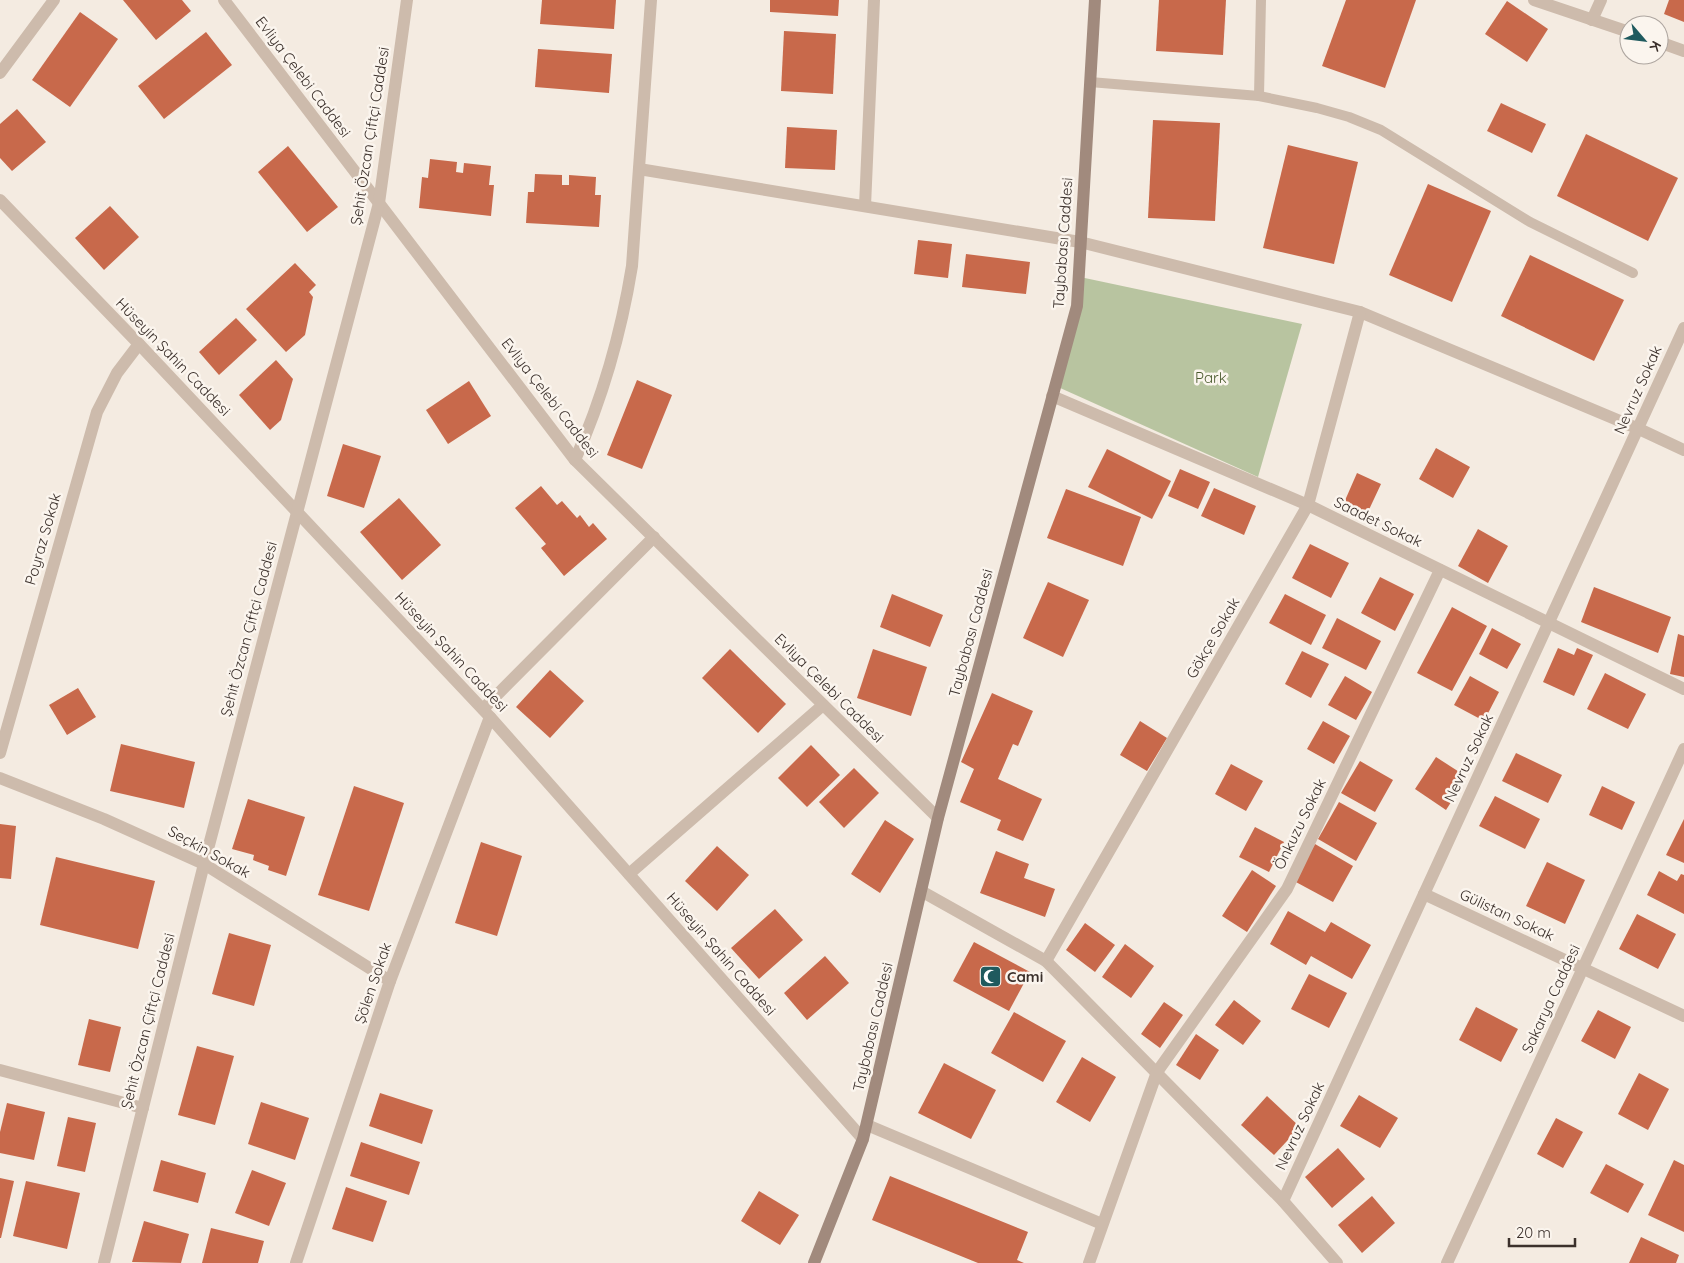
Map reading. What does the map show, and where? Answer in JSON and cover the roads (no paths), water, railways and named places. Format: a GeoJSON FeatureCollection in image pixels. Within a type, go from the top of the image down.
{"type":"FeatureCollection","features":[{"type":"Feature","properties":{"kind":"street"},"geometry":{"type":"LineString","coordinates":[[0,74],[54,0]]}},
{"type":"Feature","properties":{"kind":"street","name":"Evliya Çelebi Caddesi"},"geometry":{"type":"LineString","coordinates":[[224,0],[575,460],[938,818]]}},
{"type":"Feature","properties":{"kind":"street","name":"Şehit Özcan Çiftçi Caddesi"},"geometry":{"type":"LineString","coordinates":[[104,1263],[204,864],[379,203],[407,0]]}},
{"type":"Feature","properties":{"kind":"street"},"geometry":{"type":"LineString","coordinates":[[575,460],[604,390],[625,310],[632,266],[651,0]]}},
{"type":"Feature","properties":{"kind":"street"},"geometry":{"type":"LineString","coordinates":[[865,206],[874,0]]}},
{"type":"Feature","properties":{"kind":"street","name":"Taybabası Caddesi"},"geometry":{"type":"LineString","coordinates":[[814,1263],[867,1125],[938,818],[1077,306],[1095,0]]}},
{"type":"Feature","properties":{"kind":"street"},"geometry":{"type":"LineString","coordinates":[[1534,0],[1619,29]]}},
{"type":"Feature","properties":{"kind":"street"},"geometry":{"type":"LineString","coordinates":[[1592,20],[1601,0]]}},
{"type":"Feature","properties":{"kind":"street"},"geometry":{"type":"LineString","coordinates":[[1669,46],[1684,51]]}},
{"type":"Feature","properties":{"kind":"street"},"geometry":{"type":"LineString","coordinates":[[639,169],[1080,242],[1360,312],[1639,429],[1684,450]]}},
{"type":"Feature","properties":{"kind":"street","name":"Hüseyin Şahin Caddesi"},"geometry":{"type":"LineString","coordinates":[[0,200],[139,344],[487,713],[863,1139]]}},
{"type":"Feature","properties":{"kind":"street","name":"Gökçe Sokak"},"geometry":{"type":"LineString","coordinates":[[1046,961],[1308,505],[1360,312]]}},
{"type":"Feature","properties":{"kind":"street","name":"Nevruz Sokak"},"geometry":{"type":"LineString","coordinates":[[1283,1201],[1684,328]]}},
{"type":"Feature","properties":{"kind":"street","name":"Poyraz Sokak"},"geometry":{"type":"LineString","coordinates":[[0,753],[97,412],[117,373],[139,344]]}},
{"type":"Feature","properties":{"kind":"street","name":"Saadet Sokak"},"geometry":{"type":"LineString","coordinates":[[1052,396],[1308,505],[1684,689]]}},
{"type":"Feature","properties":{"kind":"street"},"geometry":{"type":"LineString","coordinates":[[487,713],[654,537]]}},
{"type":"Feature","properties":{"kind":"street","name":"Önkuzu Sokak"},"geometry":{"type":"LineString","coordinates":[[1088,1263],[1156,1072],[1287,889],[1440,570]]}},
{"type":"Feature","properties":{"kind":"street"},"geometry":{"type":"LineString","coordinates":[[629,874],[823,705]]}},
{"type":"Feature","properties":{"kind":"street","name":"Şölen Sokak"},"geometry":{"type":"LineString","coordinates":[[296,1263],[390,981],[487,713]]}},
{"type":"Feature","properties":{"kind":"street","name":"Sakarya Caddesi"},"geometry":{"type":"LineString","coordinates":[[1447,1263],[1684,749]]}},
{"type":"Feature","properties":{"kind":"street","name":"Seçkin Sokak"},"geometry":{"type":"LineString","coordinates":[[0,778],[104,818],[204,864],[390,981]]}},
{"type":"Feature","properties":{"kind":"street"},"geometry":{"type":"LineString","coordinates":[[921,891],[1046,961],[1283,1201],[1325,1257],[1337,1263]]}},
{"type":"Feature","properties":{"kind":"street","name":"Gülistan Sokak"},"geometry":{"type":"LineString","coordinates":[[1424,894],[1684,1016]]}},
{"type":"Feature","properties":{"kind":"street"},"geometry":{"type":"LineString","coordinates":[[0,1070],[143,1108]]}},
{"type":"Feature","properties":{"kind":"street"},"geometry":{"type":"LineString","coordinates":[[867,1125],[1102,1224]]}},
{"type":"Feature","properties":{"kind":"lane"},"geometry":{"type":"LineString","coordinates":[[1259,96],[1261,0]]}},
{"type":"Feature","properties":{"kind":"lane"},"geometry":{"type":"LineString","coordinates":[[1090,82],[1259,96],[1317,108],[1381,130],[1530,222],[1633,273]]}},
{"type":"Feature","properties":{"kind":"place","name":"Cami"},"geometry":{"type":"Point","coordinates":[991,977]}},
{"type":"Feature","properties":{"kind":"park label","name":"Park"},"geometry":{"type":"Point","coordinates":[1211,378]}}]}
